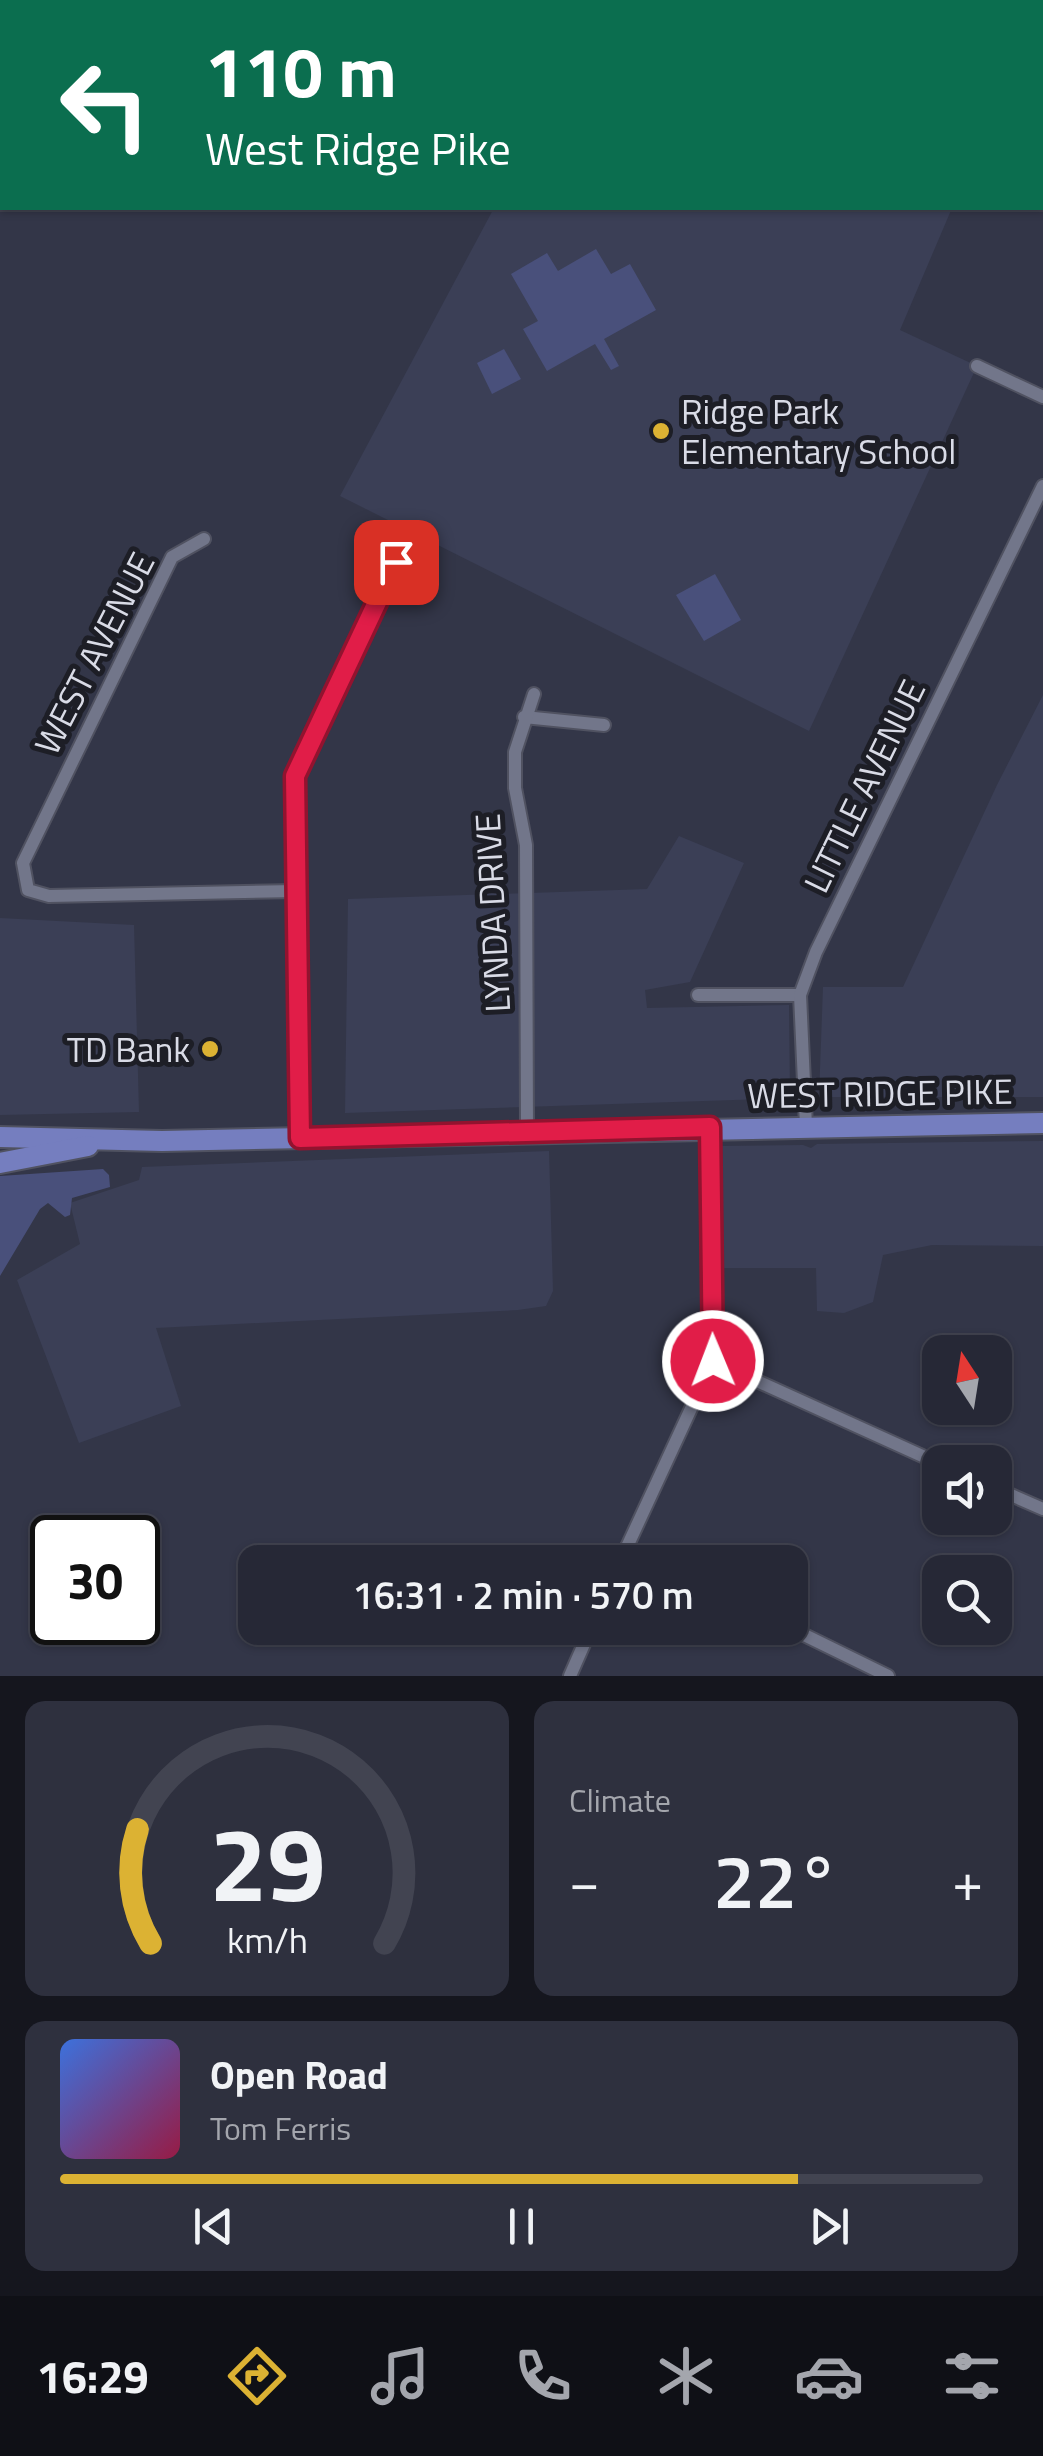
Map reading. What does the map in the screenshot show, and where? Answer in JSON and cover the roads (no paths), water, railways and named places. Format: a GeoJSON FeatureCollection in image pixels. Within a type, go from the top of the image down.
{"type":"FeatureCollection","features":[{"type":"Feature","properties":{"kind":"main road","name":"WEST RIDGE PIKE"},"geometry":{"type":"LineString","coordinates":[[0,1137],[300,1138],[1043,1123]]}},
{"type":"Feature","properties":{"kind":"main road","name":"WEST RIDGE PIKE"},"geometry":{"type":"LineString","coordinates":[[0,1163],[119,1140]]}},
{"type":"Feature","properties":{"kind":"street"},"geometry":{"type":"LineString","coordinates":[[977,366],[1043,397]]}},
{"type":"Feature","properties":{"kind":"street","name":"LITTLE AVENUE"},"geometry":{"type":"LineString","coordinates":[[806,1126],[800,995],[816,952],[1043,486]]}},
{"type":"Feature","properties":{"kind":"street","name":"WEST AVENUE"},"geometry":{"type":"LineString","coordinates":[[204,538],[172,557],[23,863],[24,881],[28,890],[48,896],[297,891]]}},
{"type":"Feature","properties":{"kind":"street"},"geometry":{"type":"LineString","coordinates":[[300,1138],[295,776],[402,549]]}},
{"type":"Feature","properties":{"kind":"street","name":"LYNDA DRIVE"},"geometry":{"type":"LineString","coordinates":[[528,1132],[526,845],[515,788],[515,752],[534,694]]}},
{"type":"Feature","properties":{"kind":"street"},"geometry":{"type":"LineString","coordinates":[[524,717],[604,725]]}},
{"type":"Feature","properties":{"kind":"street"},"geometry":{"type":"LineString","coordinates":[[698,995],[800,995]]}},
{"type":"Feature","properties":{"kind":"street"},"geometry":{"type":"LineString","coordinates":[[628,1545],[713,1361],[710,1127]]}},
{"type":"Feature","properties":{"kind":"street"},"geometry":{"type":"LineString","coordinates":[[713,1361],[922,1456]]}},
{"type":"Feature","properties":{"kind":"street"},"geometry":{"type":"LineString","coordinates":[[1012,1495],[1043,1509]]}},
{"type":"Feature","properties":{"kind":"street"},"geometry":{"type":"LineString","coordinates":[[808,1637],[888,1676]]}},
{"type":"Feature","properties":{"kind":"street"},"geometry":{"type":"LineString","coordinates":[[570,1676],[584,1645]]}},
{"type":"Feature","properties":{"kind":"place","name":"Ridge Park Elementary School"},"geometry":{"type":"Point","coordinates":[661,431]}},
{"type":"Feature","properties":{"kind":"place","name":"TD Bank"},"geometry":{"type":"Point","coordinates":[210,1049]}}]}
